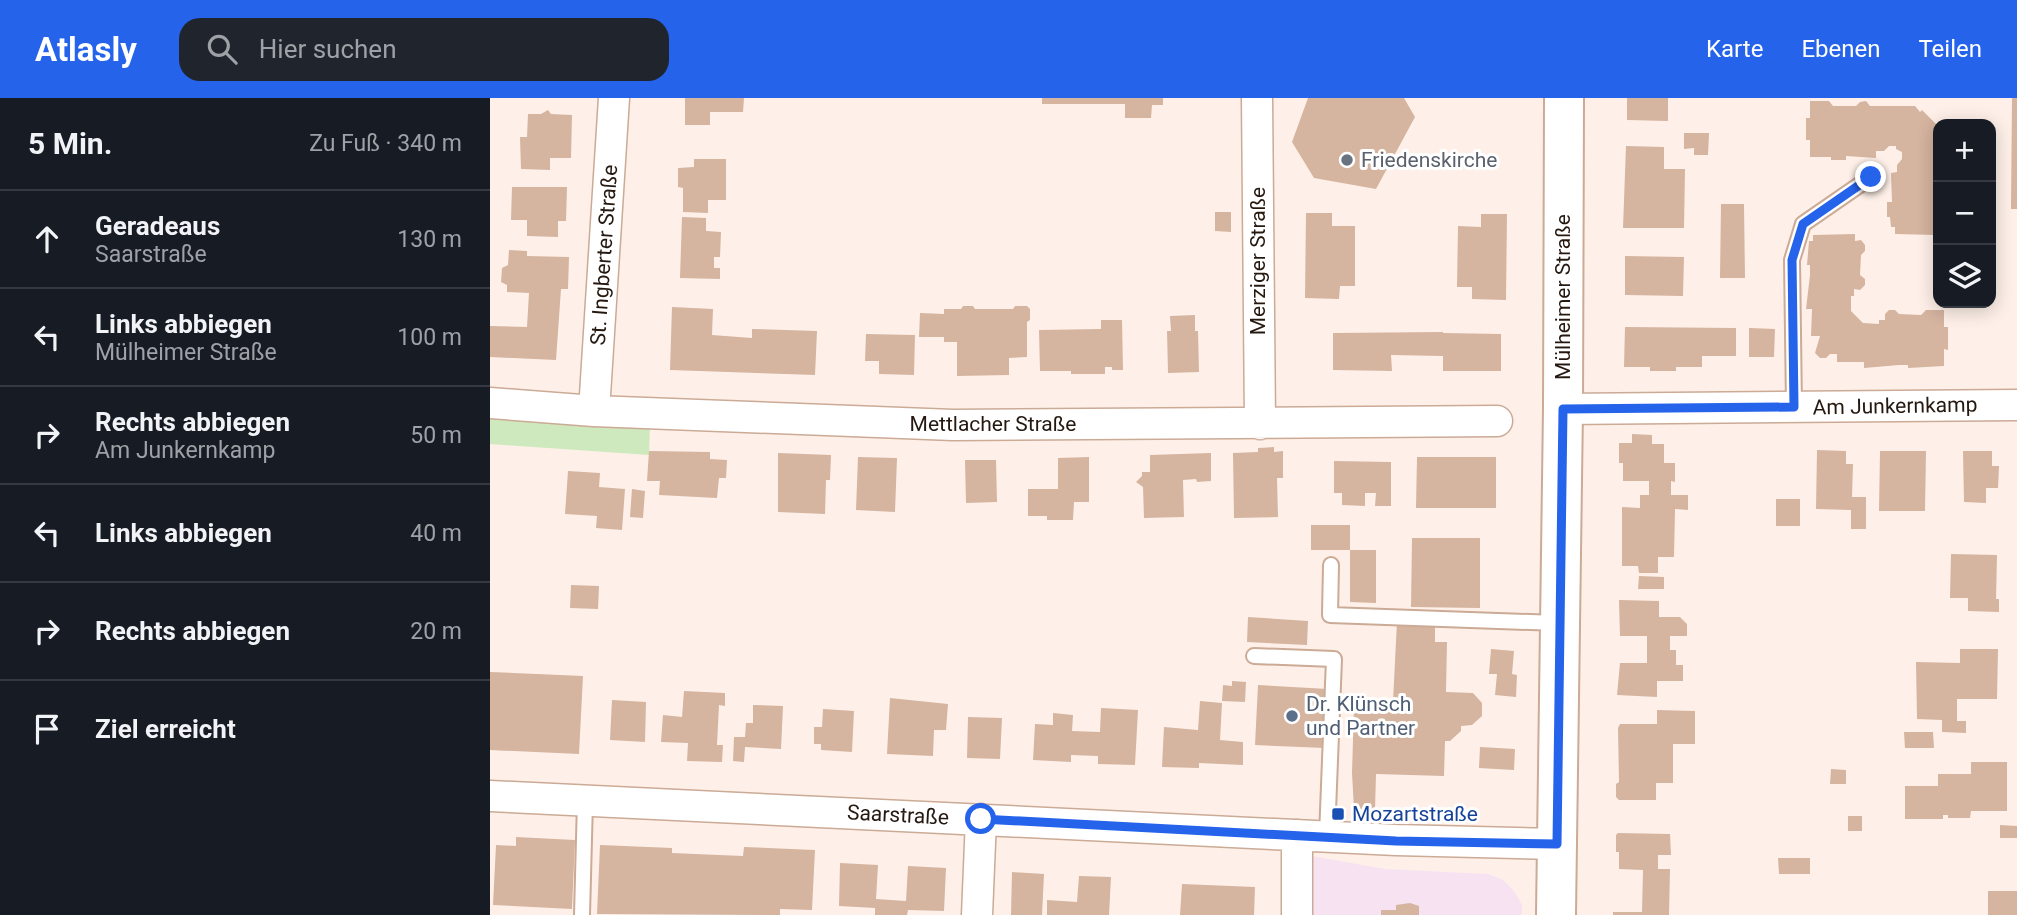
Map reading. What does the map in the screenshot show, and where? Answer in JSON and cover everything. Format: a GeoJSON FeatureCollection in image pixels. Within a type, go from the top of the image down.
{"type":"FeatureCollection","features":[{"type":"Feature","properties":{"kind":"main road","name":"Mülheimer Straße"},"geometry":{"type":"LineString","coordinates":[[1556,915],[1564,98]]}},
{"type":"Feature","properties":{"kind":"street","name":"St. Ingberter Straße"},"geometry":{"type":"LineString","coordinates":[[594,411],[614,98]]}},
{"type":"Feature","properties":{"kind":"street","name":"Merziger Straße"},"geometry":{"type":"LineString","coordinates":[[1257,98],[1260,424]]}},
{"type":"Feature","properties":{"kind":"street","name":"Mettlacher Straße"},"geometry":{"type":"LineString","coordinates":[[490,403],[594,411],[953,425],[1497,421]]}},
{"type":"Feature","properties":{"kind":"street","name":"Am Junkernkamp"},"geometry":{"type":"LineString","coordinates":[[1563,409],[2017,405]]}},
{"type":"Feature","properties":{"kind":"street","name":"Saarstraße"},"geometry":{"type":"LineString","coordinates":[[490,796],[1396,841],[1557,844]]}},
{"type":"Feature","properties":{"kind":"street"},"geometry":{"type":"LineString","coordinates":[[977,915],[981,819]]}},
{"type":"Feature","properties":{"kind":"street"},"geometry":{"type":"LineString","coordinates":[[1297,835],[1297,915]]}},
{"type":"Feature","properties":{"kind":"lane"},"geometry":{"type":"LineString","coordinates":[[1794,407],[1792,260],[1803,224],[1871,177]]}},
{"type":"Feature","properties":{"kind":"lane"},"geometry":{"type":"LineString","coordinates":[[1331,565],[1330,615],[1559,623]]}},
{"type":"Feature","properties":{"kind":"lane"},"geometry":{"type":"LineString","coordinates":[[1254,656],[1334,659],[1327,836]]}},
{"type":"Feature","properties":{"kind":"lane"},"geometry":{"type":"LineString","coordinates":[[582,915],[585,801]]}},
{"type":"Feature","properties":{"kind":"shaded area"},"geometry":{"type":"Polygon","coordinates":[[[1306,855],[1385,869],[1488,874],[1503,880],[1514,891],[1522,905],[1522,915],[1306,915],[1306,855]]]}},
{"type":"Feature","properties":{"kind":"green space"},"geometry":{"type":"Polygon","coordinates":[[[490,414],[650,425],[649,455],[490,444],[490,414]]]}},
{"type":"Feature","properties":{"kind":"building"},"geometry":{"type":"Polygon","coordinates":[[[685,98],[744,98],[743,112],[710,112],[710,125],[685,125],[685,98]]]}},
{"type":"Feature","properties":{"kind":"building"},"geometry":{"type":"Polygon","coordinates":[[[1042,98],[1163,98],[1163,105],[1152,105],[1151,118],[1125,118],[1125,104],[1042,104],[1042,98]]]}},
{"type":"Feature","properties":{"kind":"building","name":"Friedenskirche"},"geometry":{"type":"Polygon","coordinates":[[[1308,98],[1404,98],[1415,117],[1376,189],[1314,178],[1292,142],[1308,98]]]}},
{"type":"Feature","properties":{"kind":"building"},"geometry":{"type":"Polygon","coordinates":[[[1627,98],[1668,98],[1668,121],[1627,120],[1627,98]]]}},
{"type":"Feature","properties":{"kind":"building"},"geometry":{"type":"Polygon","coordinates":[[[2012,98],[2017,98],[2017,209],[2011,209],[2012,98]]]}},
{"type":"Feature","properties":{"kind":"building"},"geometry":{"type":"Polygon","coordinates":[[[1810,101],[1829,101],[1833,106],[1856,106],[1866,101],[1870,106],[1915,106],[1920,112],[1922,110],[1933,121],[1933,235],[1895,234],[1895,227],[1891,227],[1890,217],[1887,217],[1887,202],[1892,202],[1891,173],[1897,172],[1897,165],[1902,159],[1902,152],[1896,149],[1896,146],[1876,151],[1876,158],[1846,156],[1846,160],[1831,160],[1831,157],[1810,157],[1810,140],[1806,140],[1806,118],[1810,118],[1810,101]]]}},
{"type":"Feature","properties":{"kind":"building"},"geometry":{"type":"Polygon","coordinates":[[[548,110],[551,114],[572,115],[571,158],[550,158],[550,170],[521,169],[520,137],[527,137],[528,114],[541,114],[548,110]]]}},
{"type":"Feature","properties":{"kind":"building"},"geometry":{"type":"Polygon","coordinates":[[[1684,133],[1709,133],[1708,155],[1694,155],[1694,148],[1684,149],[1684,133]]]}},
{"type":"Feature","properties":{"kind":"building"},"geometry":{"type":"Polygon","coordinates":[[[1626,146],[1664,147],[1664,169],[1685,169],[1684,228],[1623,228],[1626,146]]]}},
{"type":"Feature","properties":{"kind":"building"},"geometry":{"type":"Polygon","coordinates":[[[694,159],[726,159],[726,200],[708,200],[708,213],[683,212],[683,188],[678,187],[678,168],[694,167],[694,159]]]}},
{"type":"Feature","properties":{"kind":"building"},"geometry":{"type":"Polygon","coordinates":[[[512,187],[567,187],[566,221],[558,221],[558,237],[527,236],[527,220],[511,220],[512,187]]]}},
{"type":"Feature","properties":{"kind":"building"},"geometry":{"type":"Polygon","coordinates":[[[1721,204],[1744,204],[1745,278],[1720,278],[1721,204]]]}},
{"type":"Feature","properties":{"kind":"building"},"geometry":{"type":"Polygon","coordinates":[[[1215,212],[1231,212],[1231,232],[1215,231],[1215,212]]]}},
{"type":"Feature","properties":{"kind":"building"},"geometry":{"type":"Polygon","coordinates":[[[1306,213],[1332,213],[1332,226],[1355,226],[1355,286],[1340,286],[1339,299],[1305,298],[1306,213]]]}},
{"type":"Feature","properties":{"kind":"building"},"geometry":{"type":"Polygon","coordinates":[[[1481,214],[1507,214],[1506,300],[1472,299],[1472,287],[1457,287],[1458,226],[1481,227],[1481,214]]]}},
{"type":"Feature","properties":{"kind":"building"},"geometry":{"type":"Polygon","coordinates":[[[682,217],[706,218],[706,231],[721,232],[720,257],[714,257],[714,268],[720,268],[720,279],[680,278],[682,217]]]}},
{"type":"Feature","properties":{"kind":"building"},"geometry":{"type":"Polygon","coordinates":[[[1855,234],[1855,241],[1861,240],[1865,245],[1865,251],[1861,255],[1860,275],[1865,279],[1865,285],[1860,290],[1854,289],[1851,311],[1863,323],[1879,324],[1879,320],[1885,320],[1885,314],[1889,310],[1895,310],[1899,314],[1921,315],[1926,310],[1944,310],[1944,327],[1948,327],[1948,350],[1944,349],[1944,366],[1908,368],[1908,365],[1899,365],[1864,368],[1864,362],[1837,362],[1837,354],[1820,358],[1815,353],[1820,336],[1811,336],[1812,309],[1806,309],[1810,275],[1810,265],[1807,265],[1809,241],[1813,241],[1813,235],[1855,234]]]}},
{"type":"Feature","properties":{"kind":"building"},"geometry":{"type":"Polygon","coordinates":[[[509,250],[527,251],[527,256],[569,257],[568,289],[561,289],[556,360],[490,357],[490,326],[527,327],[529,293],[507,292],[507,285],[501,282],[502,268],[508,265],[509,250]]]}},
{"type":"Feature","properties":{"kind":"building"},"geometry":{"type":"Polygon","coordinates":[[[1625,256],[1684,257],[1683,296],[1625,295],[1625,256]]]}},
{"type":"Feature","properties":{"kind":"building"},"geometry":{"type":"Polygon","coordinates":[[[963,306],[973,306],[975,309],[1013,309],[1015,306],[1027,306],[1030,309],[1030,320],[1027,322],[1027,357],[1009,358],[1009,375],[957,376],[957,342],[944,342],[944,337],[919,337],[920,313],[944,314],[944,309],[961,309],[963,306]]]}},
{"type":"Feature","properties":{"kind":"building"},"geometry":{"type":"Polygon","coordinates":[[[672,307],[713,309],[712,335],[752,338],[752,329],[817,331],[815,375],[670,370],[672,307]]]}},
{"type":"Feature","properties":{"kind":"building"},"geometry":{"type":"Polygon","coordinates":[[[1195,315],[1199,372],[1168,373],[1167,331],[1171,331],[1170,316],[1195,315]]]}},
{"type":"Feature","properties":{"kind":"building"},"geometry":{"type":"Polygon","coordinates":[[[1101,320],[1122,320],[1123,370],[1105,367],[1105,374],[1040,371],[1039,330],[1101,329],[1101,320]]]}},
{"type":"Feature","properties":{"kind":"building"},"geometry":{"type":"Polygon","coordinates":[[[1625,327],[1736,328],[1736,356],[1702,356],[1702,367],[1676,367],[1676,371],[1624,367],[1625,327]]]}},
{"type":"Feature","properties":{"kind":"building"},"geometry":{"type":"Polygon","coordinates":[[[1749,328],[1775,329],[1774,357],[1749,357],[1749,328]]]}},
{"type":"Feature","properties":{"kind":"building"},"geometry":{"type":"Polygon","coordinates":[[[1333,333],[1501,334],[1501,371],[1443,371],[1443,356],[1391,355],[1392,371],[1333,370],[1333,333]]]}},
{"type":"Feature","properties":{"kind":"building"},"geometry":{"type":"Polygon","coordinates":[[[866,334],[915,335],[914,375],[879,374],[879,361],[865,361],[866,334]]]}},
{"type":"Feature","properties":{"kind":"building"},"geometry":{"type":"Polygon","coordinates":[[[1632,434],[1652,435],[1652,444],[1664,444],[1664,463],[1675,463],[1675,482],[1671,481],[1671,495],[1688,495],[1688,510],[1675,509],[1674,557],[1658,557],[1658,573],[1639,573],[1638,566],[1622,566],[1622,507],[1640,508],[1640,495],[1649,495],[1649,481],[1623,481],[1619,443],[1632,443],[1632,434]]]}},
{"type":"Feature","properties":{"kind":"building"},"geometry":{"type":"Polygon","coordinates":[[[1274,447],[1274,452],[1283,451],[1283,478],[1277,478],[1278,517],[1234,518],[1233,453],[1258,452],[1258,448],[1274,447]]]}},
{"type":"Feature","properties":{"kind":"building"},"geometry":{"type":"Polygon","coordinates":[[[1817,450],[1846,451],[1846,464],[1853,464],[1852,497],[1866,497],[1866,529],[1851,529],[1851,510],[1816,509],[1817,450]]]}},
{"type":"Feature","properties":{"kind":"building"},"geometry":{"type":"Polygon","coordinates":[[[649,451],[710,452],[710,459],[727,460],[726,478],[719,478],[717,498],[659,495],[660,481],[647,481],[649,451]]]}},
{"type":"Feature","properties":{"kind":"building"},"geometry":{"type":"Polygon","coordinates":[[[1880,451],[1926,451],[1925,511],[1879,511],[1880,451]]]}},
{"type":"Feature","properties":{"kind":"building"},"geometry":{"type":"Polygon","coordinates":[[[1963,451],[1992,451],[1992,466],[1999,466],[1998,488],[1986,488],[1986,503],[1964,502],[1963,451]]]}},
{"type":"Feature","properties":{"kind":"building"},"geometry":{"type":"Polygon","coordinates":[[[778,453],[831,455],[830,480],[826,480],[825,514],[778,512],[778,453]]]}},
{"type":"Feature","properties":{"kind":"building"},"geometry":{"type":"Polygon","coordinates":[[[1211,453],[1211,481],[1183,480],[1184,517],[1144,518],[1143,487],[1136,482],[1142,472],[1150,472],[1150,455],[1211,453]]]}},
{"type":"Feature","properties":{"kind":"building"},"geometry":{"type":"Polygon","coordinates":[[[858,457],[897,458],[895,512],[856,510],[858,457]]]}},
{"type":"Feature","properties":{"kind":"building"},"geometry":{"type":"Polygon","coordinates":[[[1089,457],[1089,502],[1074,502],[1073,520],[1047,520],[1047,516],[1028,516],[1028,489],[1058,489],[1058,458],[1089,457]]]}},
{"type":"Feature","properties":{"kind":"building"},"geometry":{"type":"Polygon","coordinates":[[[1417,457],[1496,457],[1496,508],[1416,508],[1417,457]]]}},
{"type":"Feature","properties":{"kind":"building"},"geometry":{"type":"Polygon","coordinates":[[[965,460],[996,460],[997,502],[966,503],[965,460]]]}},
{"type":"Feature","properties":{"kind":"building"},"geometry":{"type":"Polygon","coordinates":[[[1334,461],[1391,462],[1391,506],[1375,506],[1376,493],[1365,493],[1365,506],[1342,505],[1342,493],[1334,493],[1334,461]]]}},
{"type":"Feature","properties":{"kind":"building"},"geometry":{"type":"Polygon","coordinates":[[[568,471],[600,473],[599,487],[625,489],[622,530],[596,528],[597,516],[565,514],[568,471]]]}},
{"type":"Feature","properties":{"kind":"building"},"geometry":{"type":"Polygon","coordinates":[[[632,489],[645,491],[643,518],[630,517],[632,489]]]}},
{"type":"Feature","properties":{"kind":"building"},"geometry":{"type":"Polygon","coordinates":[[[1776,499],[1800,499],[1800,526],[1776,526],[1776,499]]]}},
{"type":"Feature","properties":{"kind":"building"},"geometry":{"type":"Polygon","coordinates":[[[1311,525],[1350,525],[1350,550],[1311,550],[1311,525]]]}},
{"type":"Feature","properties":{"kind":"building"},"geometry":{"type":"Polygon","coordinates":[[[1412,538],[1480,538],[1480,608],[1411,607],[1412,538]]]}},
{"type":"Feature","properties":{"kind":"building"},"geometry":{"type":"Polygon","coordinates":[[[1350,550],[1376,550],[1376,603],[1350,602],[1350,550]]]}},
{"type":"Feature","properties":{"kind":"building"},"geometry":{"type":"Polygon","coordinates":[[[1951,554],[1997,555],[1996,599],[1999,599],[1999,612],[1968,611],[1968,598],[1950,598],[1951,554]]]}},
{"type":"Feature","properties":{"kind":"building"},"geometry":{"type":"Polygon","coordinates":[[[1639,576],[1664,577],[1664,589],[1638,589],[1639,576]]]}},
{"type":"Feature","properties":{"kind":"building"},"geometry":{"type":"Polygon","coordinates":[[[571,585],[599,586],[598,609],[570,608],[571,585]]]}},
{"type":"Feature","properties":{"kind":"building"},"geometry":{"type":"Polygon","coordinates":[[[1619,600],[1659,601],[1659,617],[1680,617],[1687,624],[1687,636],[1670,636],[1670,650],[1676,650],[1676,665],[1683,665],[1683,681],[1657,681],[1657,697],[1617,695],[1620,663],[1647,663],[1647,636],[1620,636],[1619,600]]]}},
{"type":"Feature","properties":{"kind":"building"},"geometry":{"type":"Polygon","coordinates":[[[1248,617],[1308,621],[1307,645],[1247,642],[1248,617]]]}},
{"type":"Feature","properties":{"kind":"building"},"geometry":{"type":"Polygon","coordinates":[[[1397,621],[1435,622],[1435,642],[1447,642],[1446,692],[1473,693],[1482,703],[1482,716],[1472,725],[1461,726],[1461,731],[1450,741],[1445,741],[1444,776],[1376,774],[1375,810],[1354,809],[1354,707],[1373,708],[1373,701],[1393,702],[1397,621]]]}},
{"type":"Feature","properties":{"kind":"building"},"geometry":{"type":"Polygon","coordinates":[[[1491,649],[1514,651],[1512,674],[1517,675],[1516,697],[1495,695],[1497,674],[1489,674],[1491,649]]]}},
{"type":"Feature","properties":{"kind":"building"},"geometry":{"type":"Polygon","coordinates":[[[1960,649],[1998,649],[1997,699],[1957,699],[1957,721],[1966,721],[1966,733],[1942,732],[1942,720],[1917,719],[1916,662],[1960,663],[1960,649]]]}},
{"type":"Feature","properties":{"kind":"building"},"geometry":{"type":"Polygon","coordinates":[[[490,672],[583,676],[579,754],[490,750],[490,672]]]}},
{"type":"Feature","properties":{"kind":"building"},"geometry":{"type":"Polygon","coordinates":[[[1232,681],[1246,682],[1245,702],[1222,701],[1223,685],[1232,686],[1232,681]]]}},
{"type":"Feature","properties":{"kind":"building"},"geometry":{"type":"Polygon","coordinates":[[[1258,685],[1328,689],[1325,748],[1255,745],[1258,685]]]}},
{"type":"Feature","properties":{"kind":"building"},"geometry":{"type":"Polygon","coordinates":[[[684,691],[725,693],[725,706],[719,705],[717,745],[723,745],[722,762],[687,761],[688,743],[661,742],[663,715],[682,717],[684,691]]]}},
{"type":"Feature","properties":{"kind":"building"},"geometry":{"type":"Polygon","coordinates":[[[890,698],[948,704],[946,730],[934,730],[933,756],[887,754],[890,698]]]}},
{"type":"Feature","properties":{"kind":"building"},"geometry":{"type":"Polygon","coordinates":[[[612,700],[646,702],[645,742],[610,740],[612,700]]]}},
{"type":"Feature","properties":{"kind":"building"},"geometry":{"type":"Polygon","coordinates":[[[1200,701],[1222,703],[1220,740],[1243,742],[1243,765],[1199,763],[1199,768],[1162,767],[1164,727],[1198,730],[1200,701]]]}},
{"type":"Feature","properties":{"kind":"building"},"geometry":{"type":"Polygon","coordinates":[[[753,705],[783,706],[781,749],[745,747],[744,762],[733,761],[734,737],[745,737],[746,723],[753,723],[753,705]]]}},
{"type":"Feature","properties":{"kind":"building"},"geometry":{"type":"Polygon","coordinates":[[[1101,708],[1138,710],[1135,765],[1098,764],[1098,756],[1071,755],[1071,762],[1033,760],[1035,724],[1053,725],[1053,713],[1073,715],[1072,731],[1100,732],[1101,708]]]}},
{"type":"Feature","properties":{"kind":"building"},"geometry":{"type":"Polygon","coordinates":[[[823,709],[854,711],[852,752],[821,750],[821,744],[814,744],[814,727],[822,727],[823,709]]]}},
{"type":"Feature","properties":{"kind":"building"},"geometry":{"type":"Polygon","coordinates":[[[1657,710],[1695,711],[1695,744],[1673,744],[1673,783],[1656,783],[1656,800],[1619,800],[1616,797],[1616,784],[1619,782],[1618,728],[1620,724],[1657,724],[1657,710]]]}},
{"type":"Feature","properties":{"kind":"building"},"geometry":{"type":"Polygon","coordinates":[[[968,717],[1002,718],[1000,759],[967,758],[968,717]]]}},
{"type":"Feature","properties":{"kind":"building"},"geometry":{"type":"Polygon","coordinates":[[[1904,732],[1933,732],[1934,748],[1905,748],[1904,732]]]}},
{"type":"Feature","properties":{"kind":"building"},"geometry":{"type":"Polygon","coordinates":[[[1480,747],[1515,749],[1514,770],[1479,768],[1480,747]]]}},
{"type":"Feature","properties":{"kind":"building"},"geometry":{"type":"Polygon","coordinates":[[[1971,762],[2007,762],[2007,811],[1971,811],[1970,818],[1948,818],[1948,815],[1943,815],[1943,819],[1905,819],[1905,786],[1938,786],[1938,774],[1971,774],[1971,762]]]}},
{"type":"Feature","properties":{"kind":"building"},"geometry":{"type":"Polygon","coordinates":[[[1831,769],[1846,770],[1846,784],[1830,784],[1831,769]]]}},
{"type":"Feature","properties":{"kind":"building"},"geometry":{"type":"Polygon","coordinates":[[[1848,816],[1862,816],[1862,831],[1848,831],[1848,816]]]}},
{"type":"Feature","properties":{"kind":"building"},"geometry":{"type":"Polygon","coordinates":[[[2000,825],[2017,826],[2017,838],[2000,838],[2000,825]]]}},
{"type":"Feature","properties":{"kind":"building"},"geometry":{"type":"Polygon","coordinates":[[[1618,833],[1670,834],[1671,855],[1658,855],[1658,869],[1670,869],[1669,915],[1613,915],[1613,912],[1642,912],[1643,870],[1619,869],[1619,852],[1616,852],[1618,833]]]}},
{"type":"Feature","properties":{"kind":"building"},"geometry":{"type":"Polygon","coordinates":[[[516,837],[575,840],[572,909],[493,905],[496,845],[516,846],[516,837]]]}},
{"type":"Feature","properties":{"kind":"building"},"geometry":{"type":"Polygon","coordinates":[[[600,845],[672,848],[672,853],[743,856],[744,847],[815,850],[812,910],[780,909],[780,915],[597,914],[600,845]]]}},
{"type":"Feature","properties":{"kind":"building"},"geometry":{"type":"Polygon","coordinates":[[[1778,858],[1810,858],[1810,874],[1779,874],[1778,858]]]}},
{"type":"Feature","properties":{"kind":"building"},"geometry":{"type":"Polygon","coordinates":[[[840,863],[878,865],[876,899],[906,901],[908,866],[946,868],[944,911],[908,910],[907,915],[875,915],[875,908],[839,906],[840,863]]]}},
{"type":"Feature","properties":{"kind":"building"},"geometry":{"type":"Polygon","coordinates":[[[1012,872],[1044,874],[1042,915],[1011,915],[1012,872]]]}},
{"type":"Feature","properties":{"kind":"building"},"geometry":{"type":"Polygon","coordinates":[[[1079,876],[1111,877],[1109,915],[1047,915],[1047,900],[1077,902],[1079,876]]]}},
{"type":"Feature","properties":{"kind":"building"},"geometry":{"type":"Polygon","coordinates":[[[1182,884],[1255,887],[1254,915],[1180,915],[1182,884]]]}},
{"type":"Feature","properties":{"kind":"building"},"geometry":{"type":"Polygon","coordinates":[[[1988,891],[2017,891],[2017,915],[1988,915],[1988,891]]]}},
{"type":"Feature","properties":{"kind":"building"},"geometry":{"type":"Polygon","coordinates":[[[1410,903],[1419,906],[1419,915],[1381,915],[1381,910],[1396,910],[1396,905],[1410,903]]]}},
{"type":"Feature","properties":{"kind":"place","name":"Friedenskirche"},"geometry":{"type":"Point","coordinates":[1347,160]}},
{"type":"Feature","properties":{"kind":"place","name":"Dr. Klünsch und Partner"},"geometry":{"type":"Point","coordinates":[1292,716]}},
{"type":"Feature","properties":{"kind":"place","name":"Mozartstraße"},"geometry":{"type":"Point","coordinates":[1338,814]}},
{"type":"Feature","properties":{"kind":"route"},"geometry":{"type":"LineString","coordinates":[[981,819],[1396,841],[1557,844],[1563,409],[1794,407],[1792,260],[1803,224],[1871,177]]}}]}
